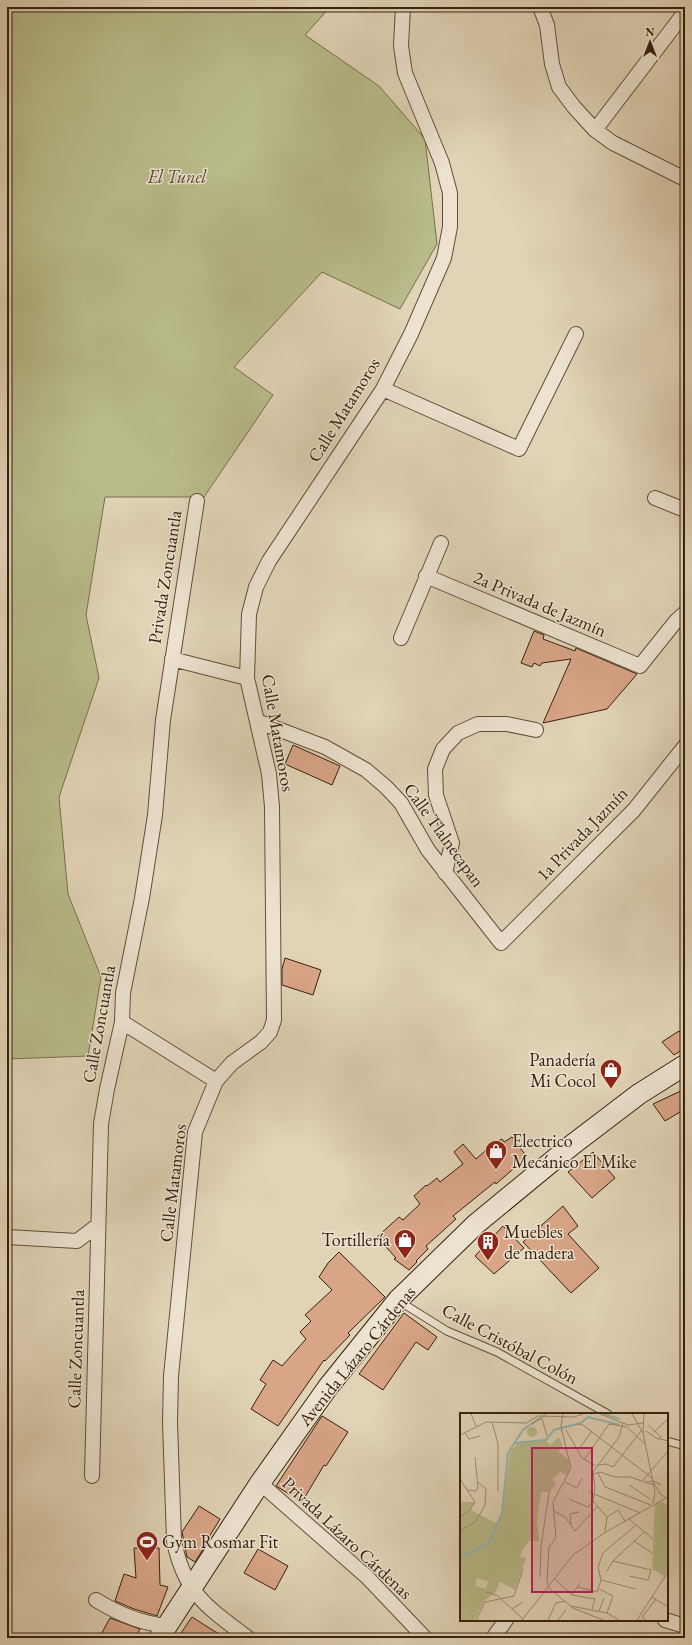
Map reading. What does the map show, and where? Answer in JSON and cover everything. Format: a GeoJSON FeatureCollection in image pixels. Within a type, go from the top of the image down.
{"type":"FeatureCollection","features":[{"type":"Feature","properties":{"kind":"main road","name":"Avenida Lázaro Cárdenas"},"geometry":{"type":"LineString","coordinates":[[164,1632],[260,1483],[328,1388],[398,1300],[476,1224],[572,1145],[639,1094],[685,1065]]}},
{"type":"Feature","properties":{"kind":"street","name":"Calle Matamoros"},"geometry":{"type":"LineString","coordinates":[[248,1638],[211,1611],[191,1588],[178,1560],[174,1541],[170,1422],[171,1376],[195,1132],[216,1081],[232,1063],[261,1042],[270,1032],[274,1020],[272,807],[269,774],[247,678],[248,614],[256,588],[269,561],[383,389],[411,334],[444,258],[450,227],[450,193],[442,163],[405,73],[401,46],[403,7]]}},
{"type":"Feature","properties":{"kind":"street"},"geometry":{"type":"LineString","coordinates":[[540,7],[547,25],[552,64],[559,87],[574,107],[595,130],[613,143],[685,179]]}},
{"type":"Feature","properties":{"kind":"street"},"geometry":{"type":"LineString","coordinates":[[595,130],[685,12]]}},
{"type":"Feature","properties":{"kind":"street"},"geometry":{"type":"LineString","coordinates":[[383,389],[519,449],[576,334]]}},
{"type":"Feature","properties":{"kind":"street"},"geometry":{"type":"LineString","coordinates":[[655,498],[685,510]]}},
{"type":"Feature","properties":{"kind":"street","name":"Privada Zoncuantla"},"geometry":{"type":"LineString","coordinates":[[172,659],[197,501]]}},
{"type":"Feature","properties":{"kind":"street"},"geometry":{"type":"LineString","coordinates":[[401,638],[440,543]]}},
{"type":"Feature","properties":{"kind":"street","name":"2a Privada de Jazmín"},"geometry":{"type":"LineString","coordinates":[[426,576],[640,666],[676,621],[685,613]]}},
{"type":"Feature","properties":{"kind":"street"},"geometry":{"type":"LineString","coordinates":[[172,659],[247,678]]}},
{"type":"Feature","properties":{"kind":"street","name":"Calle Zoncuantla"},"geometry":{"type":"LineString","coordinates":[[92,1476],[101,1124],[122,1022],[123,993],[142,898],[155,815],[163,720],[172,659]]}},
{"type":"Feature","properties":{"kind":"street","name":"Calle Tlalnecapan"},"geometry":{"type":"LineString","coordinates":[[257,721],[325,747],[366,770],[386,787],[401,803],[428,850],[501,943]]}},
{"type":"Feature","properties":{"kind":"street"},"geometry":{"type":"LineString","coordinates":[[445,873],[452,843],[436,795],[435,769],[443,749],[458,733],[478,724],[507,724],[536,730]]}},
{"type":"Feature","properties":{"kind":"street","name":"1a Privada Jazmín"},"geometry":{"type":"LineString","coordinates":[[501,943],[634,810],[685,746]]}},
{"type":"Feature","properties":{"kind":"street"},"geometry":{"type":"LineString","coordinates":[[122,1022],[216,1081]]}},
{"type":"Feature","properties":{"kind":"street"},"geometry":{"type":"LineString","coordinates":[[7,1237],[77,1241],[98,1225]]}},
{"type":"Feature","properties":{"kind":"street","name":"Privada Lázaro Cárdenas"},"geometry":{"type":"LineString","coordinates":[[260,1483],[367,1576],[425,1638]]}},
{"type":"Feature","properties":{"kind":"street"},"geometry":{"type":"LineString","coordinates":[[96,1600],[112,1609],[154,1625],[164,1632]]}},
{"type":"Feature","properties":{"kind":"street"},"geometry":{"type":"LineString","coordinates":[[493,1638],[505,1621]]}},
{"type":"Feature","properties":{"kind":"street"},"geometry":{"type":"LineString","coordinates":[[668,1621],[685,1626]]}},
{"type":"Feature","properties":{"kind":"lane","name":"Calle Cristóbal Colón"},"geometry":{"type":"LineString","coordinates":[[398,1300],[447,1331],[497,1352],[606,1413]]}},
{"type":"Feature","properties":{"kind":"lane"},"geometry":{"type":"LineString","coordinates":[[668,1441],[685,1446]]}},
{"type":"Feature","properties":{"kind":"green space","name":"El Tunel"},"geometry":{"type":"Polygon","coordinates":[[[7,7],[330,7],[305,35],[379,86],[425,139],[437,244],[400,309],[322,272],[234,367],[273,395],[204,497],[105,497],[86,615],[99,678],[59,797],[68,894],[101,977],[88,1056],[7,1059],[7,7]]]}},
{"type":"Feature","properties":{"kind":"building"},"geometry":{"type":"Polygon","coordinates":[[[534,631],[544,635],[543,639],[575,651],[576,648],[637,674],[607,709],[543,723],[571,659],[542,663],[540,666],[534,663],[532,667],[521,663],[534,631]]]}},
{"type":"Feature","properties":{"kind":"building"},"geometry":{"type":"Polygon","coordinates":[[[293,745],[340,766],[332,785],[285,764],[293,745]]]}},
{"type":"Feature","properties":{"kind":"building"},"geometry":{"type":"Polygon","coordinates":[[[285,958],[321,970],[313,995],[282,985],[282,969],[285,958]]]}},
{"type":"Feature","properties":{"kind":"building"},"geometry":{"type":"Polygon","coordinates":[[[679,1031],[685,1038],[685,1048],[674,1055],[662,1042],[679,1031]]]}},
{"type":"Feature","properties":{"kind":"building"},"geometry":{"type":"Polygon","coordinates":[[[685,1089],[685,1109],[665,1121],[653,1104],[685,1089]]]}},
{"type":"Feature","properties":{"kind":"building"},"geometry":{"type":"Polygon","coordinates":[[[512,1137],[527,1157],[496,1184],[495,1182],[453,1216],[456,1219],[426,1246],[428,1249],[409,1270],[394,1259],[396,1258],[377,1237],[399,1217],[403,1220],[420,1204],[414,1196],[426,1185],[427,1186],[437,1178],[440,1182],[463,1164],[454,1152],[463,1144],[476,1159],[494,1143],[502,1139],[504,1142],[512,1137]]]}},
{"type":"Feature","properties":{"kind":"building"},"geometry":{"type":"Polygon","coordinates":[[[593,1152],[615,1178],[592,1198],[568,1172],[593,1152]]]}},
{"type":"Feature","properties":{"kind":"building"},"geometry":{"type":"Polygon","coordinates":[[[563,1206],[578,1226],[568,1234],[599,1268],[571,1293],[523,1242],[563,1206]]]}},
{"type":"Feature","properties":{"kind":"building"},"geometry":{"type":"Polygon","coordinates":[[[503,1226],[524,1248],[494,1274],[475,1256],[503,1226]]]}},
{"type":"Feature","properties":{"kind":"building"},"geometry":{"type":"Polygon","coordinates":[[[339,1252],[385,1297],[348,1333],[350,1335],[325,1361],[324,1360],[278,1426],[251,1409],[266,1384],[260,1380],[273,1360],[282,1366],[306,1339],[300,1332],[311,1321],[305,1315],[332,1290],[319,1277],[328,1263],[339,1252]]]}},
{"type":"Feature","properties":{"kind":"building"},"geometry":{"type":"Polygon","coordinates":[[[404,1313],[437,1337],[428,1350],[416,1342],[383,1390],[359,1374],[404,1313]]]}},
{"type":"Feature","properties":{"kind":"building"},"geometry":{"type":"Polygon","coordinates":[[[322,1416],[348,1432],[326,1466],[324,1465],[302,1502],[276,1486],[322,1416]]]}},
{"type":"Feature","properties":{"kind":"building"},"geometry":{"type":"Polygon","coordinates":[[[199,1506],[220,1519],[195,1562],[187,1557],[182,1532],[199,1506]]]}},
{"type":"Feature","properties":{"kind":"building"},"geometry":{"type":"Polygon","coordinates":[[[134,1548],[159,1548],[160,1585],[168,1587],[157,1616],[115,1601],[124,1574],[136,1578],[134,1548]]]}},
{"type":"Feature","properties":{"kind":"building"},"geometry":{"type":"Polygon","coordinates":[[[258,1549],[288,1566],[275,1590],[244,1573],[258,1549]]]}},
{"type":"Feature","properties":{"kind":"building"},"geometry":{"type":"Polygon","coordinates":[[[192,1617],[225,1638],[189,1638],[181,1633],[192,1617]]]}},
{"type":"Feature","properties":{"kind":"building"},"geometry":{"type":"Polygon","coordinates":[[[110,1618],[140,1629],[135,1638],[99,1638],[110,1618]]]}},
{"type":"Feature","properties":{"kind":"place","name":"Panadería Mi Cocol"},"geometry":{"type":"Point","coordinates":[611,1090]}},
{"type":"Feature","properties":{"kind":"place","name":"Electrico Mecánico El Mike"},"geometry":{"type":"Point","coordinates":[496,1170]}},
{"type":"Feature","properties":{"kind":"place","name":"Tortillería"},"geometry":{"type":"Point","coordinates":[405,1260]}},
{"type":"Feature","properties":{"kind":"place","name":"Muebles de madera"},"geometry":{"type":"Point","coordinates":[488,1262]}},
{"type":"Feature","properties":{"kind":"place","name":"Gym Rosmar Fit"},"geometry":{"type":"Point","coordinates":[147,1562]}}]}
